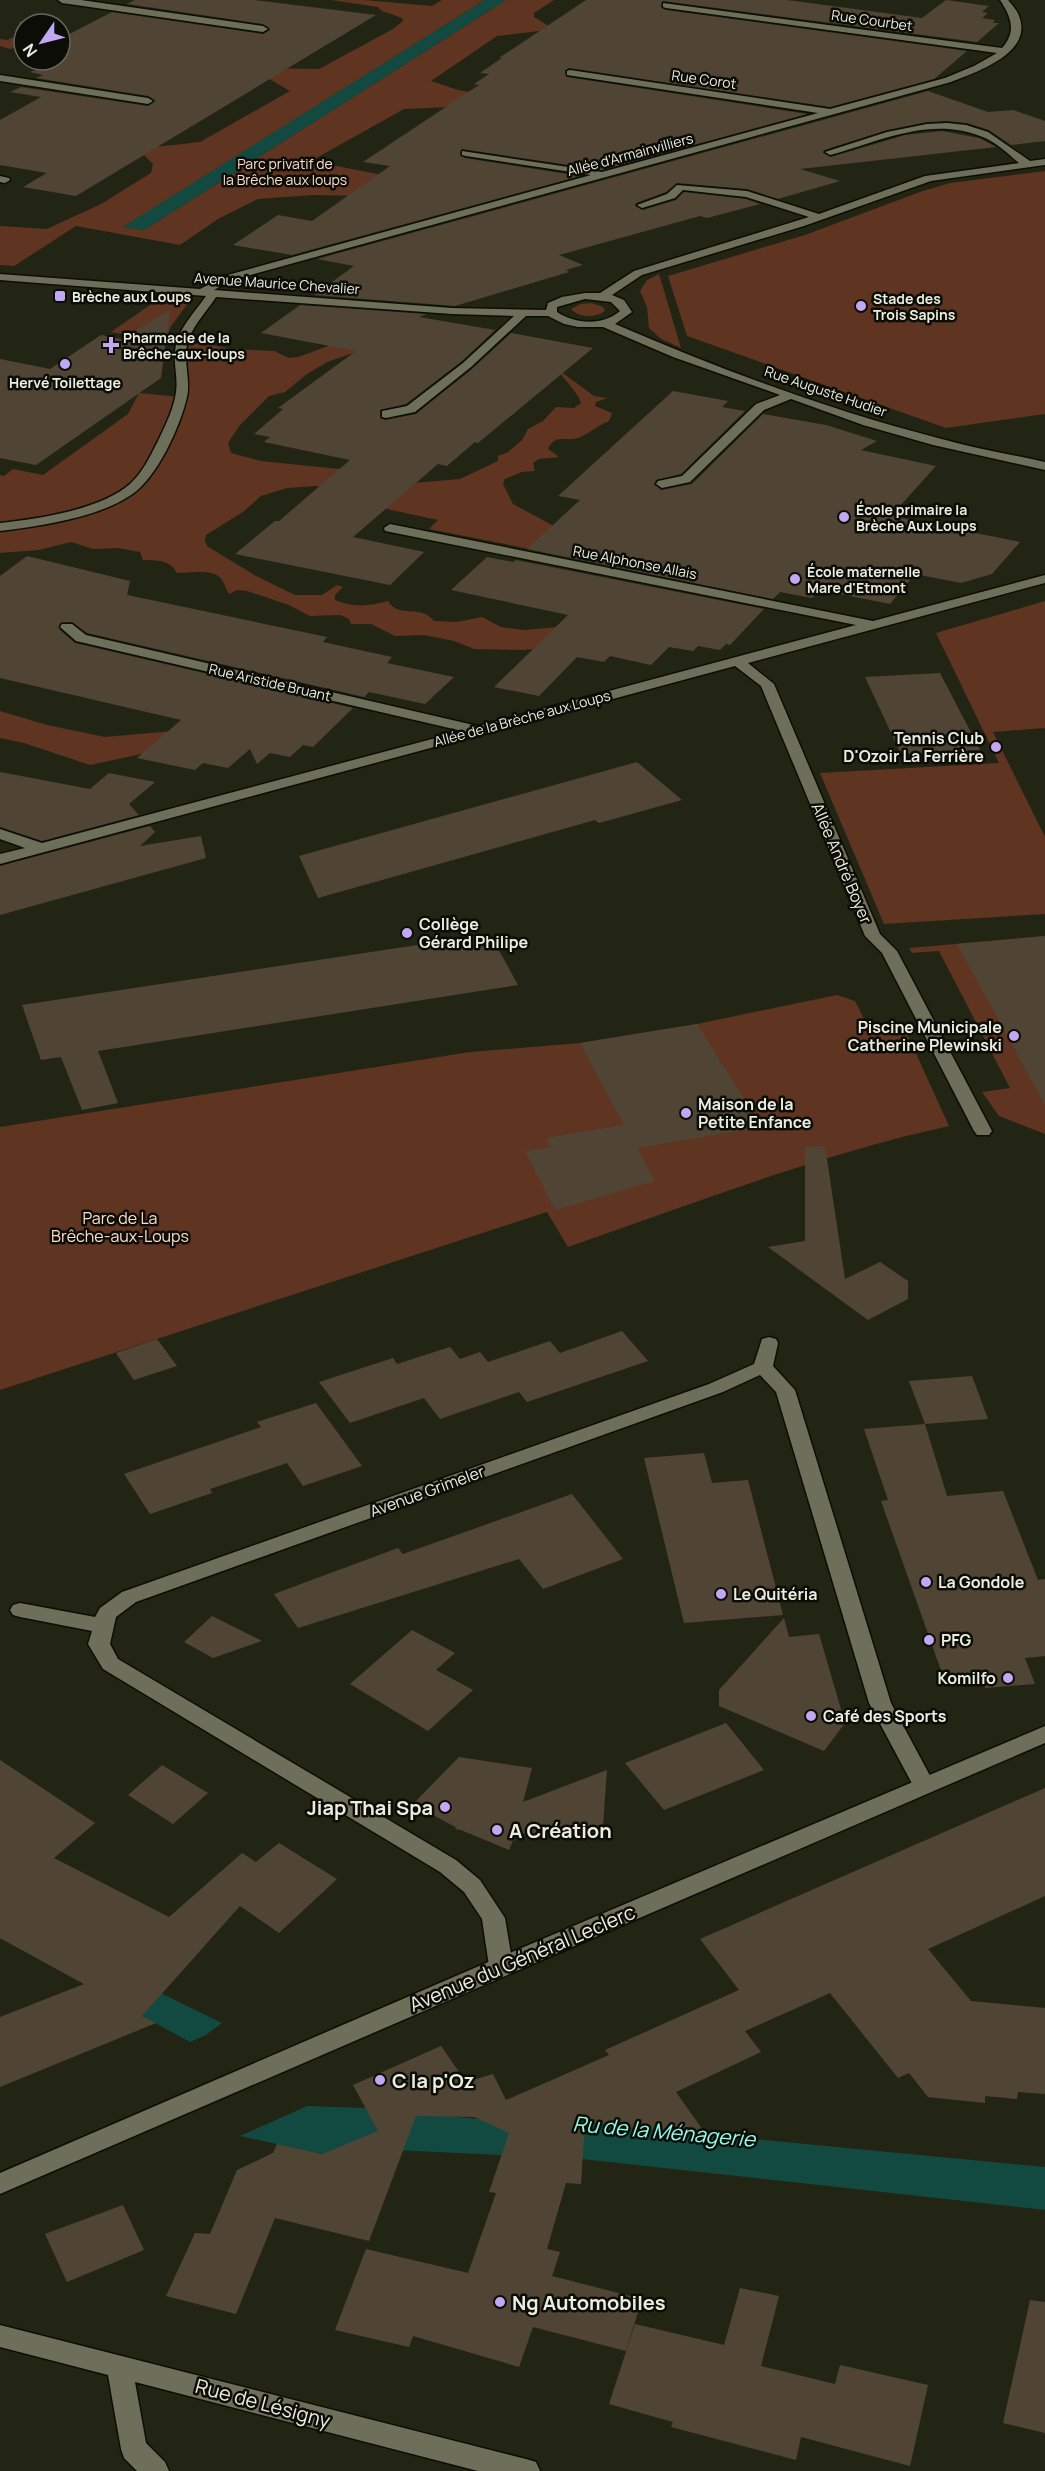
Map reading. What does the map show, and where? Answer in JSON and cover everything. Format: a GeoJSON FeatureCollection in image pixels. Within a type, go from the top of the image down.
{"type":"FeatureCollection","features":[{"type":"Feature","properties":{"kind":"street"},"geometry":{"type":"LineString","coordinates":[[62,0],[263,29]]}},
{"type":"Feature","properties":{"kind":"street","name":"Allée d'Armainvilliers"},"geometry":{"type":"LineString","coordinates":[[207,293],[228,278],[948,80],[982,66],[1004,51],[1017,34],[1017,15],[1004,0]]}},
{"type":"Feature","properties":{"kind":"street","name":"Rue Courbet"},"geometry":{"type":"LineString","coordinates":[[666,5],[1004,51]]}},
{"type":"Feature","properties":{"kind":"street","name":"Rue Corot"},"geometry":{"type":"LineString","coordinates":[[570,73],[833,112]]}},
{"type":"Feature","properties":{"kind":"street"},"geometry":{"type":"LineString","coordinates":[[0,78],[148,101]]}},
{"type":"Feature","properties":{"kind":"street"},"geometry":{"type":"LineString","coordinates":[[830,152],[905,131],[933,126],[986,135],[1028,164]]}},
{"type":"Feature","properties":{"kind":"street"},"geometry":{"type":"LineString","coordinates":[[466,153],[604,174]]}},
{"type":"Feature","properties":{"kind":"street"},"geometry":{"type":"LineString","coordinates":[[602,297],[638,273],[819,217],[928,178],[1045,162]]}},
{"type":"Feature","properties":{"kind":"street"},"geometry":{"type":"LineString","coordinates":[[642,205],[671,196],[681,187],[747,194],[819,217]]}},
{"type":"Feature","properties":{"kind":"street","name":"Avenue Maurice Chevalier"},"geometry":{"type":"LineString","coordinates":[[0,277],[441,310],[551,313]]}},
{"type":"Feature","properties":{"kind":"street"},"geometry":{"type":"LineString","coordinates":[[0,527],[26,524],[96,505],[128,492],[146,475],[181,397],[181,346],[187,327],[207,293]]}},
{"type":"Feature","properties":{"kind":"street"},"geometry":{"type":"LineString","coordinates":[[576,296],[602,297],[621,303],[626,312],[604,323],[572,322],[562,320],[551,313],[552,305],[562,300],[576,296]]}},
{"type":"Feature","properties":{"kind":"street"},"geometry":{"type":"LineString","coordinates":[[386,414],[411,409],[467,365],[522,314]]}},
{"type":"Feature","properties":{"kind":"street","name":"Rue Auguste Hudier"},"geometry":{"type":"LineString","coordinates":[[604,323],[639,340],[789,396],[913,436],[1045,466]]}},
{"type":"Feature","properties":{"kind":"street"},"geometry":{"type":"LineString","coordinates":[[662,484],[686,479],[760,407],[789,396]]}},
{"type":"Feature","properties":{"kind":"street","name":"Rue Alphonse Allais"},"geometry":{"type":"LineString","coordinates":[[390,528],[874,625]]}},
{"type":"Feature","properties":{"kind":"street","name":"Allée de la Brèche aux Loups"},"geometry":{"type":"LineString","coordinates":[[0,859],[1045,579]]}},
{"type":"Feature","properties":{"kind":"street","name":"Rue Aristide Bruant"},"geometry":{"type":"LineString","coordinates":[[67,627],[81,639],[478,730]]}},
{"type":"Feature","properties":{"kind":"street","name":"Allée André Boyer"},"geometry":{"type":"LineString","coordinates":[[737,661],[767,684],[873,936],[889,951],[983,1131]]}},
{"type":"Feature","properties":{"kind":"street"},"geometry":{"type":"LineString","coordinates":[[0,834],[41,848]]}},
{"type":"Feature","properties":{"kind":"street"},"geometry":{"type":"LineString","coordinates":[[769,1343],[763,1367],[785,1390],[880,1703],[924,1785]]}},
{"type":"Feature","properties":{"kind":"street","name":"Avenue Grimeler"},"geometry":{"type":"LineString","coordinates":[[103,1626],[107,1613],[129,1597],[716,1388],[763,1367]]}},
{"type":"Feature","properties":{"kind":"street"},"geometry":{"type":"LineString","coordinates":[[20,1610],[103,1626],[99,1644],[110,1664],[448,1866],[472,1886],[493,1918],[501,1966]]}},
{"type":"Feature","properties":{"kind":"street","name":"Avenue du Général Leclerc"},"geometry":{"type":"LineString","coordinates":[[0,2184],[501,1966],[1045,1734]]}},
{"type":"Feature","properties":{"kind":"street","name":"Rue de Lésigny"},"geometry":{"type":"LineString","coordinates":[[0,2336],[526,2471]]}},
{"type":"Feature","properties":{"kind":"street"},"geometry":{"type":"LineString","coordinates":[[119,2365],[134,2449],[155,2471]]}},
{"type":"Feature","properties":{"kind":"green space","name":"Parc privatif de la Brêche aux loups"},"geometry":{"type":"Polygon","coordinates":[[[331,0],[364,0],[432,6],[442,0],[485,0],[124,227],[144,230],[506,0],[554,0],[534,13],[534,17],[547,25],[572,30],[547,30],[497,36],[431,81],[458,90],[540,103],[404,109],[311,161],[393,177],[362,196],[313,195],[258,199],[218,219],[180,245],[76,226],[14,266],[0,265],[0,226],[47,229],[101,204],[151,173],[153,164],[143,154],[155,147],[200,142],[290,91],[266,77],[260,68],[319,69],[393,29],[403,21],[402,18],[382,11],[378,7],[331,0]]]}},
{"type":"Feature","properties":{"kind":"green space"},"geometry":{"type":"Polygon","coordinates":[[[12,38],[12,48],[0,46],[0,39],[12,38]]]}},
{"type":"Feature","properties":{"kind":"green space","name":"Stade des Trois Sapins"},"geometry":{"type":"Polygon","coordinates":[[[1045,171],[1045,414],[946,428],[687,336],[668,276],[805,235],[950,183],[1045,171]]]}},
{"type":"Feature","properties":{"kind":"green space"},"geometry":{"type":"Polygon","coordinates":[[[659,274],[681,348],[661,339],[649,328],[647,307],[640,291],[647,280],[659,274]]]}},
{"type":"Feature","properties":{"kind":"green space"},"geometry":{"type":"Polygon","coordinates":[[[168,297],[189,302],[171,326],[165,342],[111,332],[160,298],[168,297]]]}},
{"type":"Feature","properties":{"kind":"green space"},"geometry":{"type":"Polygon","coordinates":[[[592,303],[603,307],[605,311],[587,316],[571,309],[580,304],[592,303]]]}},
{"type":"Feature","properties":{"kind":"green space"},"geometry":{"type":"Polygon","coordinates":[[[381,337],[368,348],[327,362],[307,374],[285,392],[269,396],[240,425],[228,443],[231,453],[261,461],[339,469],[361,476],[413,483],[460,479],[498,461],[498,456],[508,452],[522,440],[528,429],[543,421],[556,407],[574,408],[581,403],[574,390],[556,368],[594,396],[607,398],[596,402],[595,406],[612,413],[609,421],[578,438],[554,441],[548,449],[559,457],[539,459],[533,463],[535,471],[522,472],[505,479],[503,484],[513,504],[563,531],[620,567],[429,529],[438,520],[391,510],[317,486],[287,488],[261,496],[243,512],[206,535],[207,546],[256,576],[295,595],[322,595],[337,585],[343,587],[335,595],[335,600],[362,605],[388,601],[398,609],[423,613],[434,621],[457,622],[482,617],[501,627],[525,630],[622,621],[564,646],[524,650],[474,649],[454,641],[424,635],[395,636],[371,624],[351,624],[349,619],[340,615],[310,616],[289,605],[247,591],[237,590],[229,594],[219,576],[201,572],[177,573],[167,563],[143,560],[140,552],[118,548],[93,549],[71,542],[39,550],[0,553],[0,475],[4,476],[13,469],[43,475],[128,414],[139,393],[181,397],[181,346],[202,343],[232,349],[274,351],[289,358],[328,346],[381,337]]]}},
{"type":"Feature","properties":{"kind":"green space","name":"Tennis Club D'Ozoir La Ferrière"},"geometry":{"type":"Polygon","coordinates":[[[1045,601],[1045,728],[993,732],[1045,837],[1045,914],[884,924],[820,773],[999,763],[936,633],[1045,601]]]}},
{"type":"Feature","properties":{"kind":"green space"},"geometry":{"type":"Polygon","coordinates":[[[0,711],[47,725],[105,737],[266,723],[212,739],[90,765],[24,743],[0,738],[0,711]]]}},
{"type":"Feature","properties":{"kind":"green space","name":"Piscine Municipale Catherine Plewinski"},"geometry":{"type":"Polygon","coordinates":[[[1045,936],[1045,1134],[999,1116],[982,1092],[1010,1088],[939,951],[912,953],[909,948],[1045,936]]]}},
{"type":"Feature","properties":{"kind":"green space","name":"Parc de La Brêche-aux-Loups"},"geometry":{"type":"Polygon","coordinates":[[[837,995],[855,1001],[869,1029],[903,1025],[949,1126],[804,1165],[568,1247],[547,1212],[0,1390],[0,1127],[470,1052],[580,1043],[697,1024],[837,995]]]}},
{"type":"Feature","properties":{"kind":"water"},"geometry":{"type":"Polygon","coordinates":[[[485,0],[506,0],[144,230],[123,227],[485,0]]]}},
{"type":"Feature","properties":{"kind":"water"},"geometry":{"type":"Polygon","coordinates":[[[0,1914],[222,2023],[206,2035],[190,2042],[0,1938],[0,1914]]]}},
{"type":"Feature","properties":{"kind":"water","name":"Ru de la Ménagerie"},"geometry":{"type":"Polygon","coordinates":[[[307,2106],[366,2108],[371,2114],[386,2109],[478,2119],[514,2116],[1045,2167],[1045,2210],[582,2159],[375,2149],[344,2145],[322,2154],[240,2136],[307,2106]]]}},
{"type":"Feature","properties":{"kind":"building"},"geometry":{"type":"Polygon","coordinates":[[[135,0],[253,0],[376,15],[76,196],[23,187],[47,173],[0,165],[0,120],[41,97],[10,92],[21,87],[148,106],[155,100],[148,96],[36,78],[43,75],[30,72],[72,72],[72,33],[112,12],[263,34],[270,30],[263,24],[127,4],[135,0]]]}},
{"type":"Feature","properties":{"kind":"building"},"geometry":{"type":"Polygon","coordinates":[[[586,0],[787,0],[922,18],[946,0],[989,6],[982,12],[988,13],[982,18],[999,23],[977,42],[663,1],[661,7],[666,10],[967,51],[934,79],[830,107],[569,68],[565,71],[567,77],[807,114],[602,170],[462,149],[460,155],[465,158],[580,176],[292,255],[233,245],[278,215],[312,221],[390,166],[363,162],[479,85],[474,84],[489,74],[480,73],[586,0]]]}},
{"type":"Feature","properties":{"kind":"building"},"geometry":{"type":"Polygon","coordinates":[[[928,91],[988,112],[1013,110],[1045,121],[1045,141],[1011,145],[989,130],[967,123],[947,121],[927,122],[887,130],[824,150],[823,153],[831,157],[905,135],[942,131],[979,138],[996,147],[800,169],[840,181],[778,199],[747,189],[677,183],[666,192],[636,203],[635,206],[643,210],[676,200],[684,192],[746,199],[760,204],[707,218],[700,216],[559,255],[583,265],[566,270],[569,272],[455,306],[314,295],[354,266],[317,259],[928,91]]]}},
{"type":"Feature","properties":{"kind":"building"},"geometry":{"type":"Polygon","coordinates":[[[300,305],[427,314],[419,317],[495,330],[462,361],[406,404],[380,410],[380,418],[385,420],[416,414],[472,369],[511,333],[593,348],[478,443],[475,442],[447,466],[438,464],[353,537],[424,552],[390,585],[235,554],[275,521],[279,521],[350,460],[264,442],[270,437],[254,434],[283,409],[278,408],[356,351],[261,333],[300,305]]]}},
{"type":"Feature","properties":{"kind":"building"},"geometry":{"type":"Polygon","coordinates":[[[170,310],[161,378],[36,465],[0,458],[0,359],[50,369],[101,335],[121,339],[170,310]]]}},
{"type":"Feature","properties":{"kind":"building"},"geometry":{"type":"Polygon","coordinates":[[[673,391],[728,401],[722,407],[745,411],[681,474],[656,480],[654,484],[661,490],[692,484],[763,414],[826,425],[877,441],[861,450],[936,466],[891,516],[1020,542],[992,574],[961,583],[915,574],[890,604],[820,590],[812,598],[780,592],[773,599],[527,549],[580,500],[558,496],[673,391]]]}},
{"type":"Feature","properties":{"kind":"building"},"geometry":{"type":"Polygon","coordinates":[[[27,556],[130,581],[127,595],[327,637],[323,642],[392,657],[387,663],[454,677],[425,704],[369,692],[364,697],[87,633],[72,622],[60,623],[59,629],[75,643],[353,708],[313,747],[303,745],[290,757],[270,753],[257,764],[250,749],[228,768],[203,763],[195,770],[137,758],[181,720],[0,678],[0,576],[27,556]]]}},
{"type":"Feature","properties":{"kind":"building"},"geometry":{"type":"Polygon","coordinates":[[[487,557],[513,562],[516,560],[764,609],[730,645],[726,644],[720,650],[698,646],[693,651],[669,647],[651,665],[610,656],[604,662],[577,657],[539,696],[494,687],[568,615],[451,590],[487,557]]]}},
{"type":"Feature","properties":{"kind":"building"},"geometry":{"type":"Polygon","coordinates":[[[940,673],[980,750],[901,754],[865,677],[940,673]]]}},
{"type":"Feature","properties":{"kind":"building"},"geometry":{"type":"Polygon","coordinates":[[[637,762],[682,800],[599,823],[595,820],[318,898],[299,856],[637,762]]]}},
{"type":"Feature","properties":{"kind":"building"},"geometry":{"type":"Polygon","coordinates":[[[0,772],[90,789],[109,773],[155,782],[129,804],[139,815],[42,841],[0,827],[0,772]]]}},
{"type":"Feature","properties":{"kind":"building"},"geometry":{"type":"Polygon","coordinates":[[[150,826],[155,832],[140,846],[201,836],[206,858],[0,915],[0,866],[150,826]]]}},
{"type":"Feature","properties":{"kind":"building"},"geometry":{"type":"Polygon","coordinates":[[[490,934],[518,985],[98,1051],[118,1103],[82,1110],[61,1057],[41,1060],[22,1005],[490,934]]]}},
{"type":"Feature","properties":{"kind":"building"},"geometry":{"type":"Polygon","coordinates":[[[1045,936],[1045,1105],[957,944],[1045,936]]]}},
{"type":"Feature","properties":{"kind":"building","name":"Maison de la Petite Enfance"},"geometry":{"type":"Polygon","coordinates":[[[697,1024],[762,1127],[637,1148],[655,1181],[555,1210],[525,1151],[551,1147],[546,1138],[624,1125],[580,1043],[697,1024]]]}},
{"type":"Feature","properties":{"kind":"building"},"geometry":{"type":"Polygon","coordinates":[[[825,1146],[845,1279],[880,1262],[908,1281],[908,1299],[868,1320],[768,1247],[805,1241],[805,1147],[825,1146]]]}},
{"type":"Feature","properties":{"kind":"building"},"geometry":{"type":"Polygon","coordinates":[[[622,1331],[648,1361],[527,1402],[519,1392],[440,1419],[424,1398],[350,1423],[319,1382],[393,1358],[397,1364],[450,1347],[460,1359],[480,1352],[488,1362],[550,1341],[560,1353],[622,1331]]]}},
{"type":"Feature","properties":{"kind":"building"},"geometry":{"type":"Polygon","coordinates":[[[157,1339],[177,1366],[134,1380],[116,1353],[157,1339]]]}},
{"type":"Feature","properties":{"kind":"building"},"geometry":{"type":"Polygon","coordinates":[[[972,1376],[988,1419],[925,1424],[909,1381],[972,1376]]]}},
{"type":"Feature","properties":{"kind":"building"},"geometry":{"type":"Polygon","coordinates":[[[316,1403],[362,1466],[303,1486],[287,1463],[210,1489],[212,1493],[150,1514],[124,1474],[261,1427],[257,1422],[316,1403]]]}},
{"type":"Feature","properties":{"kind":"building"},"geometry":{"type":"Polygon","coordinates":[[[925,1424],[947,1496],[1003,1491],[1038,1580],[1045,1579],[1045,1656],[1025,1658],[1035,1684],[985,1688],[979,1673],[943,1676],[881,1501],[888,1500],[864,1429],[925,1424]]]}},
{"type":"Feature","properties":{"kind":"building"},"geometry":{"type":"Polygon","coordinates":[[[704,1453],[712,1483],[748,1480],[783,1615],[684,1623],[644,1458],[704,1453]]]}},
{"type":"Feature","properties":{"kind":"building"},"geometry":{"type":"Polygon","coordinates":[[[572,1494],[623,1559],[543,1589],[519,1559],[298,1628],[274,1594],[398,1548],[403,1554],[572,1494]]]}},
{"type":"Feature","properties":{"kind":"building"},"geometry":{"type":"Polygon","coordinates":[[[212,1616],[262,1641],[213,1658],[184,1642],[212,1616]]]}},
{"type":"Feature","properties":{"kind":"building"},"geometry":{"type":"Polygon","coordinates":[[[784,1618],[789,1637],[819,1634],[845,1723],[824,1751],[719,1706],[719,1690],[784,1618]]]}},
{"type":"Feature","properties":{"kind":"building"},"geometry":{"type":"Polygon","coordinates":[[[412,1630],[455,1653],[436,1670],[473,1690],[428,1731],[350,1684],[412,1630]]]}},
{"type":"Feature","properties":{"kind":"building"},"geometry":{"type":"Polygon","coordinates":[[[726,1723],[764,1770],[664,1810],[625,1763],[726,1723]]]}},
{"type":"Feature","properties":{"kind":"building"},"geometry":{"type":"Polygon","coordinates":[[[459,1757],[532,1768],[523,1802],[607,1770],[602,1839],[516,1833],[509,1850],[454,1829],[457,1828],[413,1804],[459,1757]]]}},
{"type":"Feature","properties":{"kind":"building"},"geometry":{"type":"Polygon","coordinates":[[[0,1760],[95,1823],[54,1858],[169,1917],[242,1853],[256,1862],[279,1843],[337,1879],[279,1933],[240,1906],[142,2016],[156,2023],[0,2087],[0,2017],[84,1984],[0,1938],[0,1760]]]}},
{"type":"Feature","properties":{"kind":"building"},"geometry":{"type":"Polygon","coordinates":[[[162,1765],[208,1793],[173,1824],[128,1795],[162,1765]]]}},
{"type":"Feature","properties":{"kind":"building"},"geometry":{"type":"Polygon","coordinates":[[[1045,1788],[1045,1896],[928,1949],[971,2001],[1045,2008],[1045,2094],[1018,2092],[1017,2099],[985,2096],[985,2103],[928,2097],[909,2073],[898,2078],[830,1993],[745,2031],[761,2052],[676,2092],[705,2133],[640,2129],[585,2122],[581,2184],[566,2183],[547,2249],[560,2252],[552,2276],[642,2299],[626,2351],[533,2327],[519,2367],[413,2336],[409,2347],[335,2330],[366,2249],[468,2273],[496,2193],[489,2192],[509,2133],[474,2117],[416,2116],[369,2241],[275,2218],[236,2314],[166,2296],[195,2233],[210,2234],[237,2170],[273,2153],[277,2144],[322,2154],[378,2131],[353,2085],[441,2046],[466,2082],[493,2074],[506,2100],[609,2055],[605,2050],[739,1990],[700,1939],[1045,1788]]]}},
{"type":"Feature","properties":{"kind":"building"},"geometry":{"type":"Polygon","coordinates":[[[123,2205],[144,2250],[67,2282],[45,2234],[123,2205]]]}},
{"type":"Feature","properties":{"kind":"building"},"geometry":{"type":"Polygon","coordinates":[[[740,2288],[779,2296],[761,2366],[835,2384],[840,2365],[928,2385],[910,2466],[801,2437],[796,2460],[671,2427],[673,2422],[609,2404],[635,2324],[724,2345],[740,2288]]]}},
{"type":"Feature","properties":{"kind":"building"},"geometry":{"type":"Polygon","coordinates":[[[1030,2300],[1045,2302],[1045,2433],[1003,2423],[1030,2300]]]}},
{"type":"Feature","properties":{"kind":"place","name":"Brèche aux Loups"},"geometry":{"type":"Point","coordinates":[60,296]}},
{"type":"Feature","properties":{"kind":"place","name":"Stade des Trois Sapins"},"geometry":{"type":"Point","coordinates":[861,306]}},
{"type":"Feature","properties":{"kind":"place","name":"Pharmacie de la Brêche-aux-loups"},"geometry":{"type":"Point","coordinates":[111,345]}},
{"type":"Feature","properties":{"kind":"place","name":"Hervé Toilettage"},"geometry":{"type":"Point","coordinates":[65,364]}},
{"type":"Feature","properties":{"kind":"place","name":"École primaire la Brèche Aux Loups"},"geometry":{"type":"Point","coordinates":[844,517]}},
{"type":"Feature","properties":{"kind":"place","name":"École maternelle Mare d'Etmont"},"geometry":{"type":"Point","coordinates":[795,579]}},
{"type":"Feature","properties":{"kind":"place","name":"Tennis Club D'Ozoir La Ferrière"},"geometry":{"type":"Point","coordinates":[996,747]}},
{"type":"Feature","properties":{"kind":"place","name":"Collège Gérard Philipe"},"geometry":{"type":"Point","coordinates":[407,933]}},
{"type":"Feature","properties":{"kind":"place","name":"Piscine Municipale Catherine Plewinski"},"geometry":{"type":"Point","coordinates":[1014,1036]}},
{"type":"Feature","properties":{"kind":"place","name":"Maison de la Petite Enfance"},"geometry":{"type":"Point","coordinates":[686,1113]}},
{"type":"Feature","properties":{"kind":"place","name":"La Gondole"},"geometry":{"type":"Point","coordinates":[926,1582]}},
{"type":"Feature","properties":{"kind":"place","name":"Le Quitéria"},"geometry":{"type":"Point","coordinates":[721,1594]}},
{"type":"Feature","properties":{"kind":"place","name":"PFG"},"geometry":{"type":"Point","coordinates":[929,1640]}},
{"type":"Feature","properties":{"kind":"place","name":"Komilfo"},"geometry":{"type":"Point","coordinates":[1008,1678]}},
{"type":"Feature","properties":{"kind":"place","name":"Café des Sports"},"geometry":{"type":"Point","coordinates":[811,1716]}},
{"type":"Feature","properties":{"kind":"place","name":"Jiap Thai Spa"},"geometry":{"type":"Point","coordinates":[445,1807]}},
{"type":"Feature","properties":{"kind":"place","name":"A Création"},"geometry":{"type":"Point","coordinates":[497,1830]}},
{"type":"Feature","properties":{"kind":"place","name":"C la p'Oz"},"geometry":{"type":"Point","coordinates":[380,2080]}},
{"type":"Feature","properties":{"kind":"place","name":"Ng Automobiles"},"geometry":{"type":"Point","coordinates":[500,2302]}}]}
